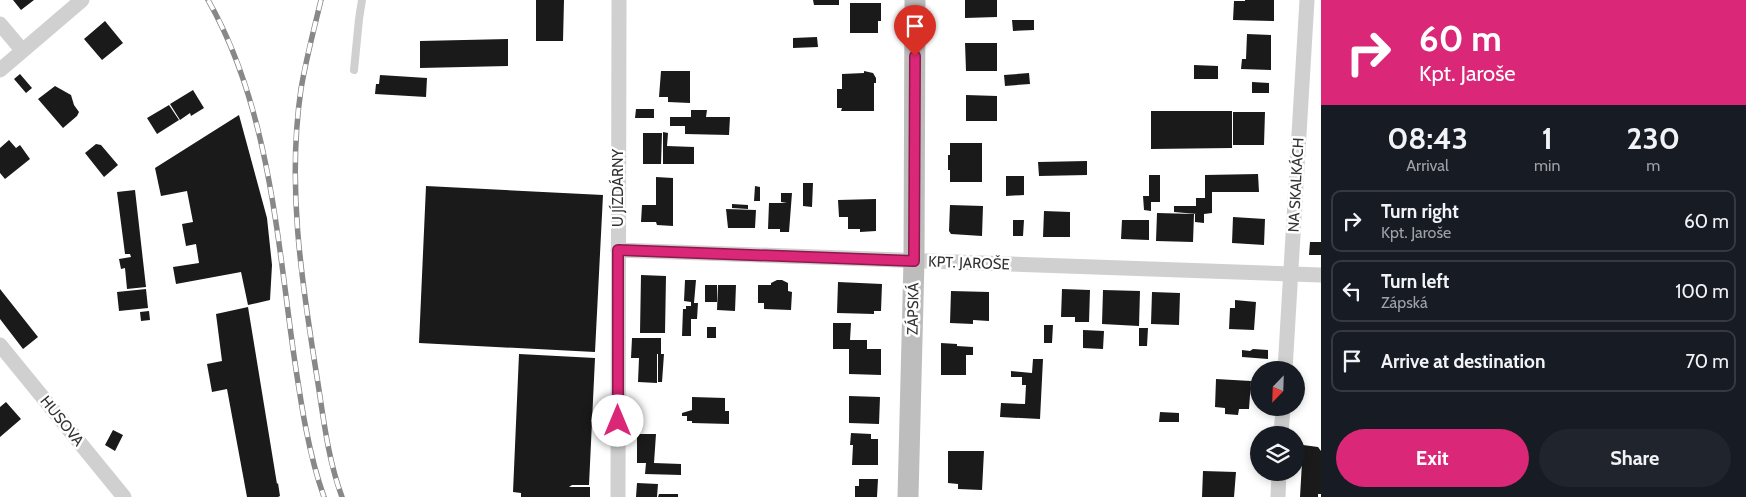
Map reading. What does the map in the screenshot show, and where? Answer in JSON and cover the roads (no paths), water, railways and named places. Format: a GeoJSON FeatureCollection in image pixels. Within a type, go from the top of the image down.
{"type":"FeatureCollection","features":[{"type":"Feature","properties":{"kind":"street"},"geometry":{"type":"LineString","coordinates":[[0,70],[82,0]]}},
{"type":"Feature","properties":{"kind":"street","name":"U JÍZDÁRNY"},"geometry":{"type":"LineString","coordinates":[[618,497],[619,0]]}},
{"type":"Feature","properties":{"kind":"street","name":"ZÁPSKÁ"},"geometry":{"type":"LineString","coordinates":[[908,497],[914,261],[915,0]]}},
{"type":"Feature","properties":{"kind":"street","name":"NA SKALKÁCH"},"geometry":{"type":"LineString","coordinates":[[1285,361],[1306,0]]}},
{"type":"Feature","properties":{"kind":"street"},"geometry":{"type":"LineString","coordinates":[[0,24],[22,50]]}},
{"type":"Feature","properties":{"kind":"street","name":"KPT. JAROŠE"},"geometry":{"type":"LineString","coordinates":[[618,250],[1321,275]]}},
{"type":"Feature","properties":{"kind":"street","name":"HUSOVA"},"geometry":{"type":"LineString","coordinates":[[0,345],[124,497]]}},
{"type":"Feature","properties":{"kind":"street"},"geometry":{"type":"LineString","coordinates":[[1278,497],[1279,481]]}},
{"type":"Feature","properties":{"kind":"lane"},"geometry":{"type":"LineString","coordinates":[[354,70],[362,0]]}},
{"type":"Feature","properties":{"kind":"railway"},"geometry":{"type":"LineString","coordinates":[[208,0],[229,41],[245,84],[258,128],[275,219],[302,409],[309,445],[324,497]]}},
{"type":"Feature","properties":{"kind":"railway"},"geometry":{"type":"LineString","coordinates":[[321,0],[301,89],[295,160],[296,195],[301,266],[310,336],[329,451],[342,497]]}}]}
